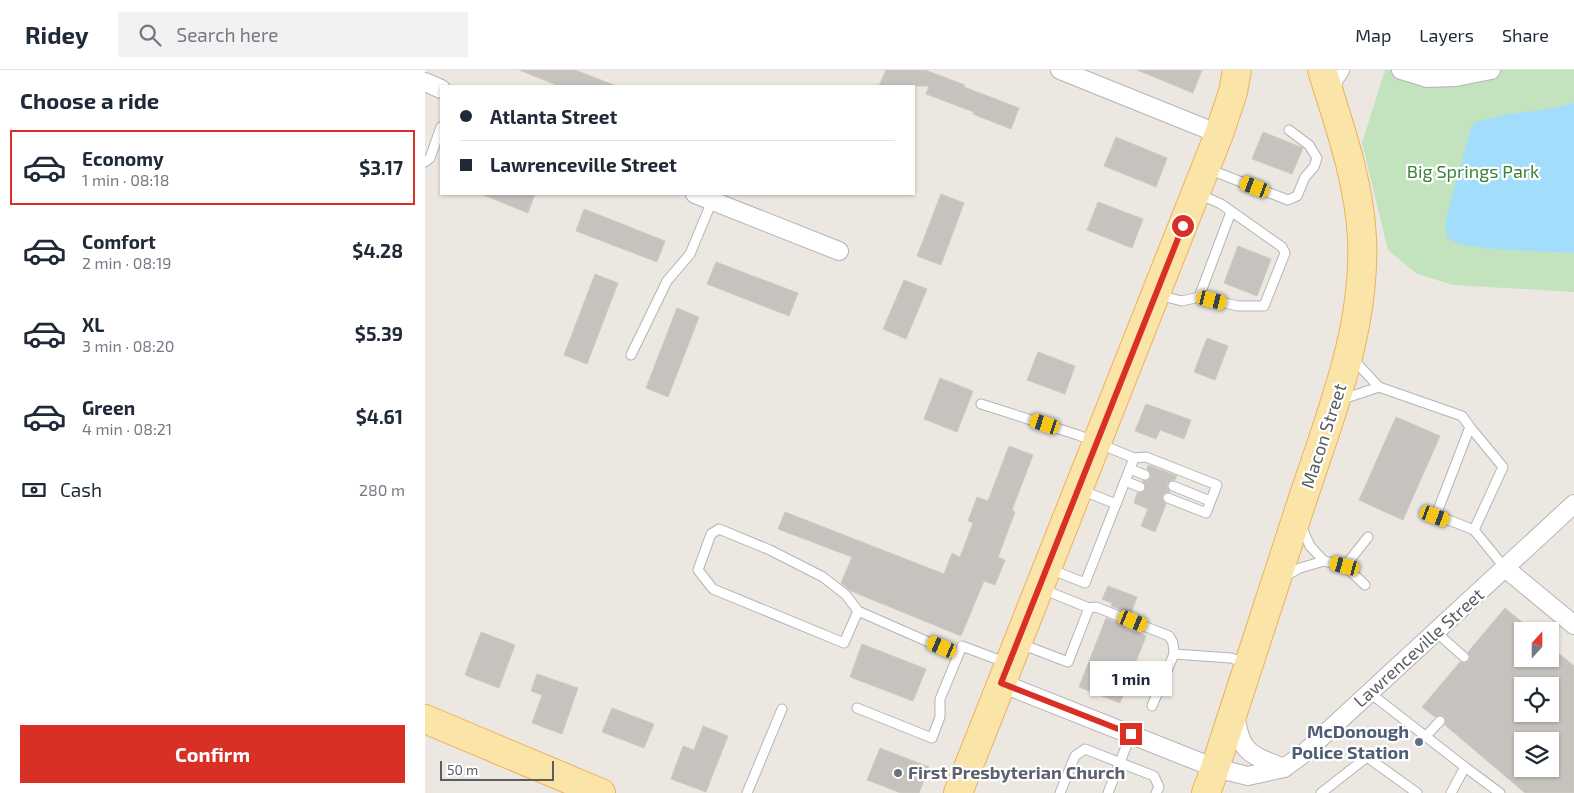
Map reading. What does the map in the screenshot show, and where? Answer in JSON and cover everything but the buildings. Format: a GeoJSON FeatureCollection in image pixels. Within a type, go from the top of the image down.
{"type":"FeatureCollection","features":[{"type":"Feature","properties":{"kind":"main road"},"geometry":{"type":"LineString","coordinates":[[958,793],[1219,134],[1235,81],[1259,70]]}},
{"type":"Feature","properties":{"kind":"main road"},"geometry":{"type":"LineString","coordinates":[[1303,70],[1330,81]]}},
{"type":"Feature","properties":{"kind":"main road","name":"Macon Street"},"geometry":{"type":"LineString","coordinates":[[1206,793],[1349,355],[1361,277],[1362,238],[1357,194],[1349,154],[1330,81]]}},
{"type":"Feature","properties":{"kind":"main road"},"geometry":{"type":"LineString","coordinates":[[425,719],[601,793]]}},
{"type":"Feature","properties":{"kind":"street"},"geometry":{"type":"LineString","coordinates":[[1061,70],[1219,134]]}},
{"type":"Feature","properties":{"kind":"street"},"geometry":{"type":"LineString","coordinates":[[1401,70],[1427,78],[1456,77],[1491,70]]}},
{"type":"Feature","properties":{"kind":"street"},"geometry":{"type":"LineString","coordinates":[[425,82],[440,89]]}},
{"type":"Feature","properties":{"kind":"street"},"geometry":{"type":"LineString","coordinates":[[697,195],[839,251]]}},
{"type":"Feature","properties":{"kind":"street","name":"Lawrenceville Street"},"geometry":{"type":"LineString","coordinates":[[1010,663],[1131,734],[1215,768],[1248,776],[1284,768],[1301,756],[1574,504]]}},
{"type":"Feature","properties":{"kind":"street"},"geometry":{"type":"LineString","coordinates":[[1505,568],[1574,625]]}},
{"type":"Feature","properties":{"kind":"street"},"geometry":{"type":"LineString","coordinates":[[1234,709],[1238,736],[1246,749],[1257,757],[1284,768]]}},
{"type":"Feature","properties":{"kind":"lane"},"geometry":{"type":"LineString","coordinates":[[425,162],[430,158],[440,130]]}},
{"type":"Feature","properties":{"kind":"lane"},"geometry":{"type":"LineString","coordinates":[[1201,180],[1288,200],[1297,196],[1305,177],[1317,158],[1309,145],[1289,130]]}},
{"type":"Feature","properties":{"kind":"lane"},"geometry":{"type":"LineString","coordinates":[[1156,294],[1182,301],[1199,297],[1238,306],[1264,306],[1285,253],[1282,247],[1221,204],[1201,180]]}},
{"type":"Feature","properties":{"kind":"lane"},"geometry":{"type":"LineString","coordinates":[[631,356],[667,281],[690,254],[712,201]]}},
{"type":"Feature","properties":{"kind":"lane"},"geometry":{"type":"LineString","coordinates":[[1199,297],[1231,212]]}},
{"type":"Feature","properties":{"kind":"lane"},"geometry":{"type":"LineString","coordinates":[[1349,355],[1379,387],[1462,416],[1503,467],[1474,530]]}},
{"type":"Feature","properties":{"kind":"lane"},"geometry":{"type":"LineString","coordinates":[[1335,402],[1379,387]]}},
{"type":"Feature","properties":{"kind":"lane"},"geometry":{"type":"LineString","coordinates":[[981,404],[1078,435],[1134,458],[1147,457],[1217,485],[1205,513],[1168,498]]}},
{"type":"Feature","properties":{"kind":"lane"},"geometry":{"type":"LineString","coordinates":[[1469,427],[1435,516],[1474,530],[1505,568]]}},
{"type":"Feature","properties":{"kind":"lane"},"geometry":{"type":"LineString","coordinates":[[1044,578],[1085,583],[1134,458]]}},
{"type":"Feature","properties":{"kind":"lane"},"geometry":{"type":"LineString","coordinates":[[1130,469],[1145,475]]}},
{"type":"Feature","properties":{"kind":"lane"},"geometry":{"type":"LineString","coordinates":[[1125,481],[1140,487]]}},
{"type":"Feature","properties":{"kind":"lane"},"geometry":{"type":"LineString","coordinates":[[1173,486],[1210,501]]}},
{"type":"Feature","properties":{"kind":"lane"},"geometry":{"type":"LineString","coordinates":[[1079,489],[1116,504]]}},
{"type":"Feature","properties":{"kind":"lane"},"geometry":{"type":"LineString","coordinates":[[1297,518],[1310,546],[1324,561]]}},
{"type":"Feature","properties":{"kind":"lane"},"geometry":{"type":"LineString","coordinates":[[858,611],[844,644],[713,588],[698,570],[711,534],[719,529],[770,550],[816,573],[846,595],[858,611],[959,655]]}},
{"type":"Feature","properties":{"kind":"lane"},"geometry":{"type":"LineString","coordinates":[[1345,566],[1368,537]]}},
{"type":"Feature","properties":{"kind":"lane"},"geometry":{"type":"LineString","coordinates":[[1277,580],[1300,568],[1324,561],[1345,566],[1365,585]]}},
{"type":"Feature","properties":{"kind":"lane"},"geometry":{"type":"LineString","coordinates":[[1044,578],[1089,608],[1096,607],[1169,636],[1173,643],[1174,654],[1152,706]]}},
{"type":"Feature","properties":{"kind":"lane"},"geometry":{"type":"LineString","coordinates":[[857,708],[932,738],[940,717],[940,698],[962,646],[1010,663],[1067,662],[1089,608]]}},
{"type":"Feature","properties":{"kind":"lane"},"geometry":{"type":"LineString","coordinates":[[1436,632],[1464,657]]}},
{"type":"Feature","properties":{"kind":"lane"},"geometry":{"type":"LineString","coordinates":[[1174,654],[1231,658],[1249,664]]}},
{"type":"Feature","properties":{"kind":"lane"},"geometry":{"type":"LineString","coordinates":[[1369,693],[1500,793]]}},
{"type":"Feature","properties":{"kind":"lane"},"geometry":{"type":"LineString","coordinates":[[747,793],[782,709]]}},
{"type":"Feature","properties":{"kind":"lane"},"geometry":{"type":"LineString","coordinates":[[1426,736],[1439,721]]}},
{"type":"Feature","properties":{"kind":"lane"},"geometry":{"type":"LineString","coordinates":[[1108,793],[1131,734]]}},
{"type":"Feature","properties":{"kind":"lane"},"geometry":{"type":"LineString","coordinates":[[1060,793],[1075,756],[1085,749],[1154,776],[1159,787],[1156,793]]}},
{"type":"Feature","properties":{"kind":"lane"},"geometry":{"type":"LineString","coordinates":[[1321,793],[1367,757],[1417,793]]}},
{"type":"Feature","properties":{"kind":"lane"},"geometry":{"type":"LineString","coordinates":[[1451,793],[1465,768]]}},
{"type":"Feature","properties":{"kind":"green space","name":"Big Springs Park"},"geometry":{"type":"Polygon","coordinates":[[[1385,70],[1574,70],[1574,292],[1453,285],[1417,274],[1388,250],[1362,143],[1385,70]]]}},
{"type":"Feature","properties":{"kind":"water"},"geometry":{"type":"Polygon","coordinates":[[[1574,103],[1574,253],[1490,248],[1460,244],[1451,240],[1446,233],[1445,223],[1470,131],[1475,122],[1507,114],[1543,110],[1574,103]]]}},
{"type":"Feature","properties":{"kind":"place","name":"McDonough Police Station"},"geometry":{"type":"Point","coordinates":[1419,742]}},
{"type":"Feature","properties":{"kind":"place","name":"First Presbyterian Church"},"geometry":{"type":"Point","coordinates":[898,773]}},
{"type":"Feature","properties":{"kind":"route"},"geometry":{"type":"LineString","coordinates":[[1131,734],[1001,683],[1183,226]]}}]}
